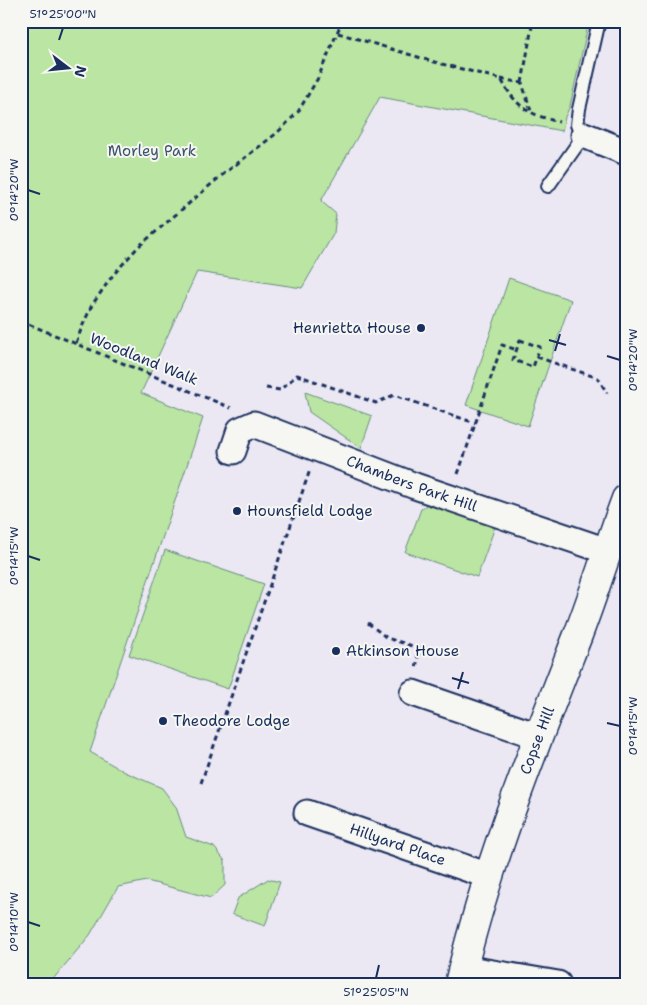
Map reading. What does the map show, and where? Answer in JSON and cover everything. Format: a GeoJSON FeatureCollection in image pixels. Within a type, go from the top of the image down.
{"type":"FeatureCollection","features":[{"type":"Feature","properties":{"kind":"street"},"geometry":{"type":"LineString","coordinates":[[580,130],[626,152]]}},
{"type":"Feature","properties":{"kind":"street"},"geometry":{"type":"LineString","coordinates":[[233,450],[240,430],[254,424]]}},
{"type":"Feature","properties":{"kind":"street","name":"Chambers Park Hill"},"geometry":{"type":"LineString","coordinates":[[254,424],[415,486],[607,551]]}},
{"type":"Feature","properties":{"kind":"street","name":"Copse Hill"},"geometry":{"type":"LineString","coordinates":[[461,976],[488,876],[510,809],[579,633],[607,551],[623,515]]}},
{"type":"Feature","properties":{"kind":"street"},"geometry":{"type":"LineString","coordinates":[[413,693],[538,736]]}},
{"type":"Feature","properties":{"kind":"street","name":"Hillyard Place"},"geometry":{"type":"LineString","coordinates":[[307,813],[488,876]]}},
{"type":"Feature","properties":{"kind":"street"},"geometry":{"type":"LineString","coordinates":[[461,976],[558,984]]}},
{"type":"Feature","properties":{"kind":"lane"},"geometry":{"type":"LineString","coordinates":[[548,186],[580,130],[579,108],[599,21]]}},
{"type":"Feature","properties":{"kind":"path"},"geometry":{"type":"LineString","coordinates":[[76,343],[92,305],[113,275],[138,247],[221,176],[276,133],[298,112],[318,78],[342,21]]}},
{"type":"Feature","properties":{"kind":"path"},"geometry":{"type":"LineString","coordinates":[[518,21],[532,26]]}},
{"type":"Feature","properties":{"kind":"path"},"geometry":{"type":"LineString","coordinates":[[531,112],[522,83],[532,26],[536,21]]}},
{"type":"Feature","properties":{"kind":"path"},"geometry":{"type":"LineString","coordinates":[[338,33],[438,63],[522,83]]}},
{"type":"Feature","properties":{"kind":"path"},"geometry":{"type":"LineString","coordinates":[[501,79],[510,95],[521,107],[550,120],[580,130]]}},
{"type":"Feature","properties":{"kind":"path","name":"Woodland Walk"},"geometry":{"type":"LineString","coordinates":[[21,321],[226,405],[254,424]]}},
{"type":"Feature","properties":{"kind":"path"},"geometry":{"type":"LineString","coordinates":[[520,340],[540,346],[536,357],[533,367],[513,360],[520,340]]}},
{"type":"Feature","properties":{"kind":"path"},"geometry":{"type":"LineString","coordinates":[[461,465],[502,345],[517,350]]}},
{"type":"Feature","properties":{"kind":"path"},"geometry":{"type":"LineString","coordinates":[[536,357],[598,378],[607,393]]}},
{"type":"Feature","properties":{"kind":"path"},"geometry":{"type":"LineString","coordinates":[[266,388],[280,390],[297,375],[376,402],[394,395],[475,423]]}},
{"type":"Feature","properties":{"kind":"path"},"geometry":{"type":"LineString","coordinates":[[201,783],[318,448]]}},
{"type":"Feature","properties":{"kind":"path"},"geometry":{"type":"LineString","coordinates":[[368,623],[387,638],[419,648]]}},
{"type":"Feature","properties":{"kind":"green space","name":"Morley Park"},"geometry":{"type":"Polygon","coordinates":[[[21,21],[589,21],[570,106],[562,131],[380,97],[321,201],[336,214],[334,233],[302,288],[197,272],[141,393],[203,418],[90,752],[125,772],[162,788],[176,807],[186,837],[214,847],[225,861],[225,885],[211,898],[147,881],[118,887],[90,935],[49,984],[21,984],[21,21]]]}},
{"type":"Feature","properties":{"kind":"green space"},"geometry":{"type":"Polygon","coordinates":[[[509,278],[571,300],[528,426],[466,405],[509,278]]]}},
{"type":"Feature","properties":{"kind":"green space"},"geometry":{"type":"Polygon","coordinates":[[[305,392],[372,416],[361,448],[309,412],[305,392]]]}},
{"type":"Feature","properties":{"kind":"green space"},"geometry":{"type":"Polygon","coordinates":[[[430,502],[496,524],[477,577],[405,552],[421,509],[430,502]]]}},
{"type":"Feature","properties":{"kind":"green space"},"geometry":{"type":"Polygon","coordinates":[[[165,550],[264,584],[228,689],[129,655],[165,550]]]}},
{"type":"Feature","properties":{"kind":"green space"},"geometry":{"type":"Polygon","coordinates":[[[268,879],[280,882],[265,926],[232,914],[238,898],[268,879]]]}},
{"type":"Feature","properties":{"kind":"place","name":"Henrietta House"},"geometry":{"type":"Point","coordinates":[421,328]}},
{"type":"Feature","properties":{"kind":"place","name":"Hounsfield Lodge"},"geometry":{"type":"Point","coordinates":[237,511]}},
{"type":"Feature","properties":{"kind":"place","name":"Atkinson House"},"geometry":{"type":"Point","coordinates":[336,651]}},
{"type":"Feature","properties":{"kind":"place","name":"Theodore Lodge"},"geometry":{"type":"Point","coordinates":[163,721]}}]}
